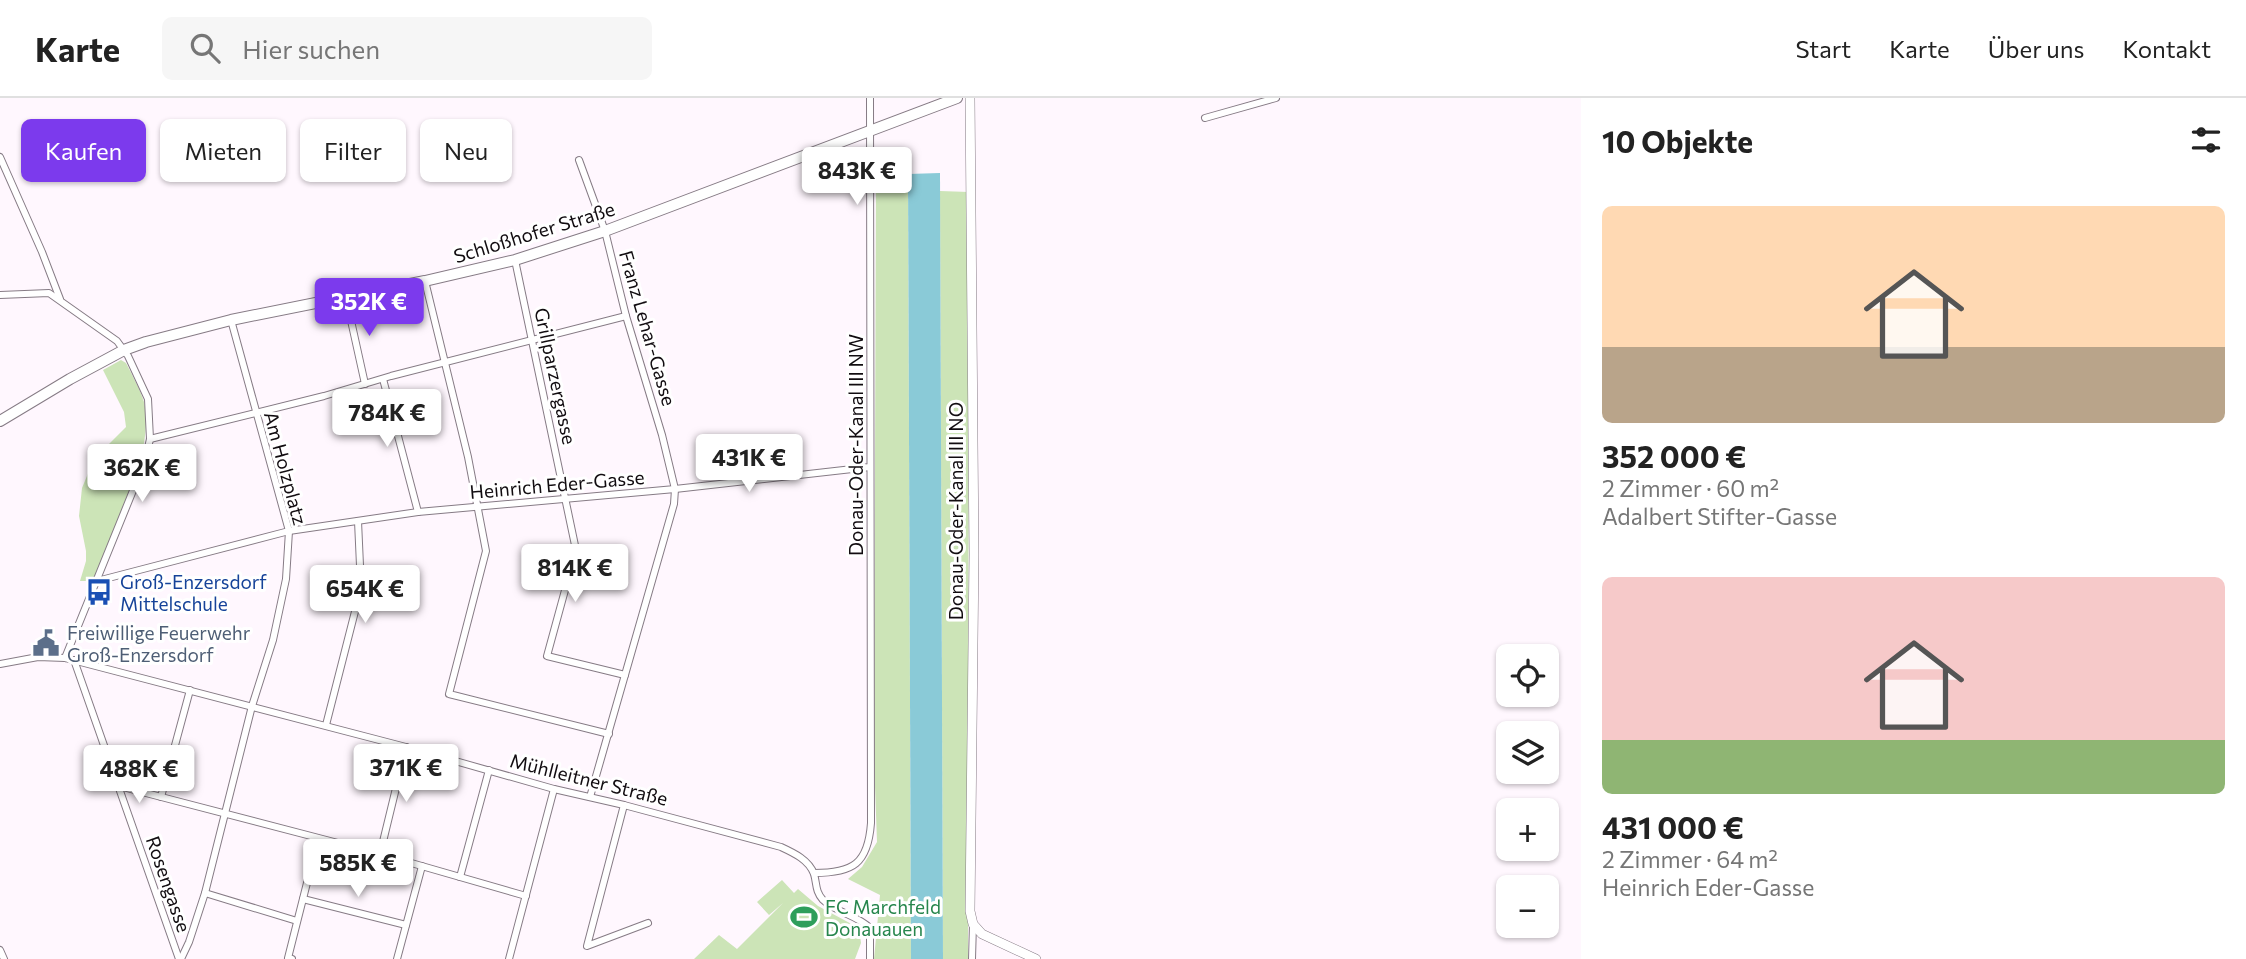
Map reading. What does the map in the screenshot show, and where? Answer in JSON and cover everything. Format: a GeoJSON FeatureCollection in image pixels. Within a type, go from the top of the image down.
{"type":"FeatureCollection","features":[{"type":"Feature","properties":{"kind":"main road","name":"Schloßhofer Straße"},"geometry":{"type":"LineString","coordinates":[[0,421],[124,350],[170,334],[515,260],[605,231],[957,98]]}},
{"type":"Feature","properties":{"kind":"street","name":"Donau-Oder-Kanal III NW"},"geometry":{"type":"LineString","coordinates":[[814,873],[838,873],[856,864],[870,843],[870,98]]}},
{"type":"Feature","properties":{"kind":"street","name":"Donau-Oder-Kanal III NO"},"geometry":{"type":"LineString","coordinates":[[970,98],[974,554],[970,911],[973,924]]}},
{"type":"Feature","properties":{"kind":"street"},"geometry":{"type":"LineString","coordinates":[[1205,118],[1276,98]]}},
{"type":"Feature","properties":{"kind":"street"},"geometry":{"type":"LineString","coordinates":[[0,157],[60,299]]}},
{"type":"Feature","properties":{"kind":"street","name":"Franz Lehar-Gasse"},"geometry":{"type":"LineString","coordinates":[[579,160],[605,231],[675,489],[674,503],[590,797]]}},
{"type":"Feature","properties":{"kind":"street","name":"Grillparzergasse"},"geometry":{"type":"LineString","coordinates":[[515,260],[576,550],[547,656],[625,675]]}},
{"type":"Feature","properties":{"kind":"street"},"geometry":{"type":"LineString","coordinates":[[425,281],[479,507],[486,551],[449,694],[609,733]]}},
{"type":"Feature","properties":{"kind":"street"},"geometry":{"type":"LineString","coordinates":[[0,295],[40,292],[60,299],[117,341],[148,399],[150,439],[145,461],[65,658]]}},
{"type":"Feature","properties":{"kind":"street"},"geometry":{"type":"LineString","coordinates":[[346,298],[365,384]]}},
{"type":"Feature","properties":{"kind":"street"},"geometry":{"type":"LineString","coordinates":[[150,439],[626,316]]}},
{"type":"Feature","properties":{"kind":"street","name":"Am Holzplatz"},"geometry":{"type":"LineString","coordinates":[[180,959],[189,942],[205,893],[252,706],[274,640],[286,579],[289,531],[231,320]]}},
{"type":"Feature","properties":{"kind":"street"},"geometry":{"type":"LineString","coordinates":[[383,380],[418,512]]}},
{"type":"Feature","properties":{"kind":"street","name":"Heinrich Eder-Gasse"},"geometry":{"type":"LineString","coordinates":[[97,581],[289,531],[418,512],[675,489],[870,467]]}},
{"type":"Feature","properties":{"kind":"street"},"geometry":{"type":"LineString","coordinates":[[326,726],[361,588],[358,521]]}},
{"type":"Feature","properties":{"kind":"street","name":"Mühlleitner Straße"},"geometry":{"type":"LineString","coordinates":[[0,664],[38,657],[74,660],[781,847],[801,857],[814,873],[816,890],[825,902],[863,921],[870,928],[871,950],[868,959]]}},
{"type":"Feature","properties":{"kind":"street","name":"Rosengasse"},"geometry":{"type":"LineString","coordinates":[[74,660],[180,959]]}},
{"type":"Feature","properties":{"kind":"street"},"geometry":{"type":"LineString","coordinates":[[161,797],[190,690]]}},
{"type":"Feature","properties":{"kind":"street"},"geometry":{"type":"LineString","coordinates":[[380,855],[406,747]]}},
{"type":"Feature","properties":{"kind":"street"},"geometry":{"type":"LineString","coordinates":[[460,877],[489,771]]}},
{"type":"Feature","properties":{"kind":"street"},"geometry":{"type":"LineString","coordinates":[[118,786],[526,896]]}},
{"type":"Feature","properties":{"kind":"street"},"geometry":{"type":"LineString","coordinates":[[509,959],[554,789]]}},
{"type":"Feature","properties":{"kind":"street"},"geometry":{"type":"LineString","coordinates":[[624,805],[587,946],[648,923]]}},
{"type":"Feature","properties":{"kind":"street"},"geometry":{"type":"LineString","coordinates":[[397,959],[422,866]]}},
{"type":"Feature","properties":{"kind":"street"},"geometry":{"type":"LineString","coordinates":[[290,958],[310,871]]}},
{"type":"Feature","properties":{"kind":"street"},"geometry":{"type":"LineString","coordinates":[[205,893],[297,921]]}},
{"type":"Feature","properties":{"kind":"street"},"geometry":{"type":"LineString","coordinates":[[303,899],[406,925]]}},
{"type":"Feature","properties":{"kind":"street"},"geometry":{"type":"LineString","coordinates":[[972,959],[973,924]]}},
{"type":"Feature","properties":{"kind":"street"},"geometry":{"type":"LineString","coordinates":[[973,924],[982,934],[1036,959]]}},
{"type":"Feature","properties":{"kind":"street"},"geometry":{"type":"LineString","coordinates":[[0,950],[4,959]]}},
{"type":"Feature","properties":{"kind":"green space"},"geometry":{"type":"Polygon","coordinates":[[[876,174],[908,174],[911,959],[874,959],[880,895],[848,879],[862,867],[877,842],[874,759],[876,174]]]}},
{"type":"Feature","properties":{"kind":"green space"},"geometry":{"type":"Polygon","coordinates":[[[940,191],[969,192],[968,959],[943,959],[940,191]]]}},
{"type":"Feature","properties":{"kind":"green space"},"geometry":{"type":"Polygon","coordinates":[[[121,360],[126,363],[144,402],[144,445],[121,517],[93,581],[80,581],[86,561],[79,516],[82,488],[94,459],[126,427],[124,412],[103,370],[121,360]]]}},
{"type":"Feature","properties":{"kind":"green space","name":"FC Marchfeld Donauauen"},"geometry":{"type":"Polygon","coordinates":[[[782,880],[794,893],[798,889],[818,906],[859,928],[861,943],[855,959],[694,959],[719,935],[737,949],[783,903],[769,915],[757,902],[782,880]]]}},
{"type":"Feature","properties":{"kind":"water"},"geometry":{"type":"Polygon","coordinates":[[[940,173],[943,959],[911,959],[908,174],[940,173]]]}},
{"type":"Feature","properties":{"kind":"place","name":"Groß-Enzersdorf Mittelschule"},"geometry":{"type":"Point","coordinates":[99,592]}},
{"type":"Feature","properties":{"kind":"place","name":"Freiwillige Feuerwehr Groß-Enzersdorf"},"geometry":{"type":"Point","coordinates":[46,643]}},
{"type":"Feature","properties":{"kind":"place","name":"FC Marchfeld Donauauen"},"geometry":{"type":"Point","coordinates":[804,917]}}]}
